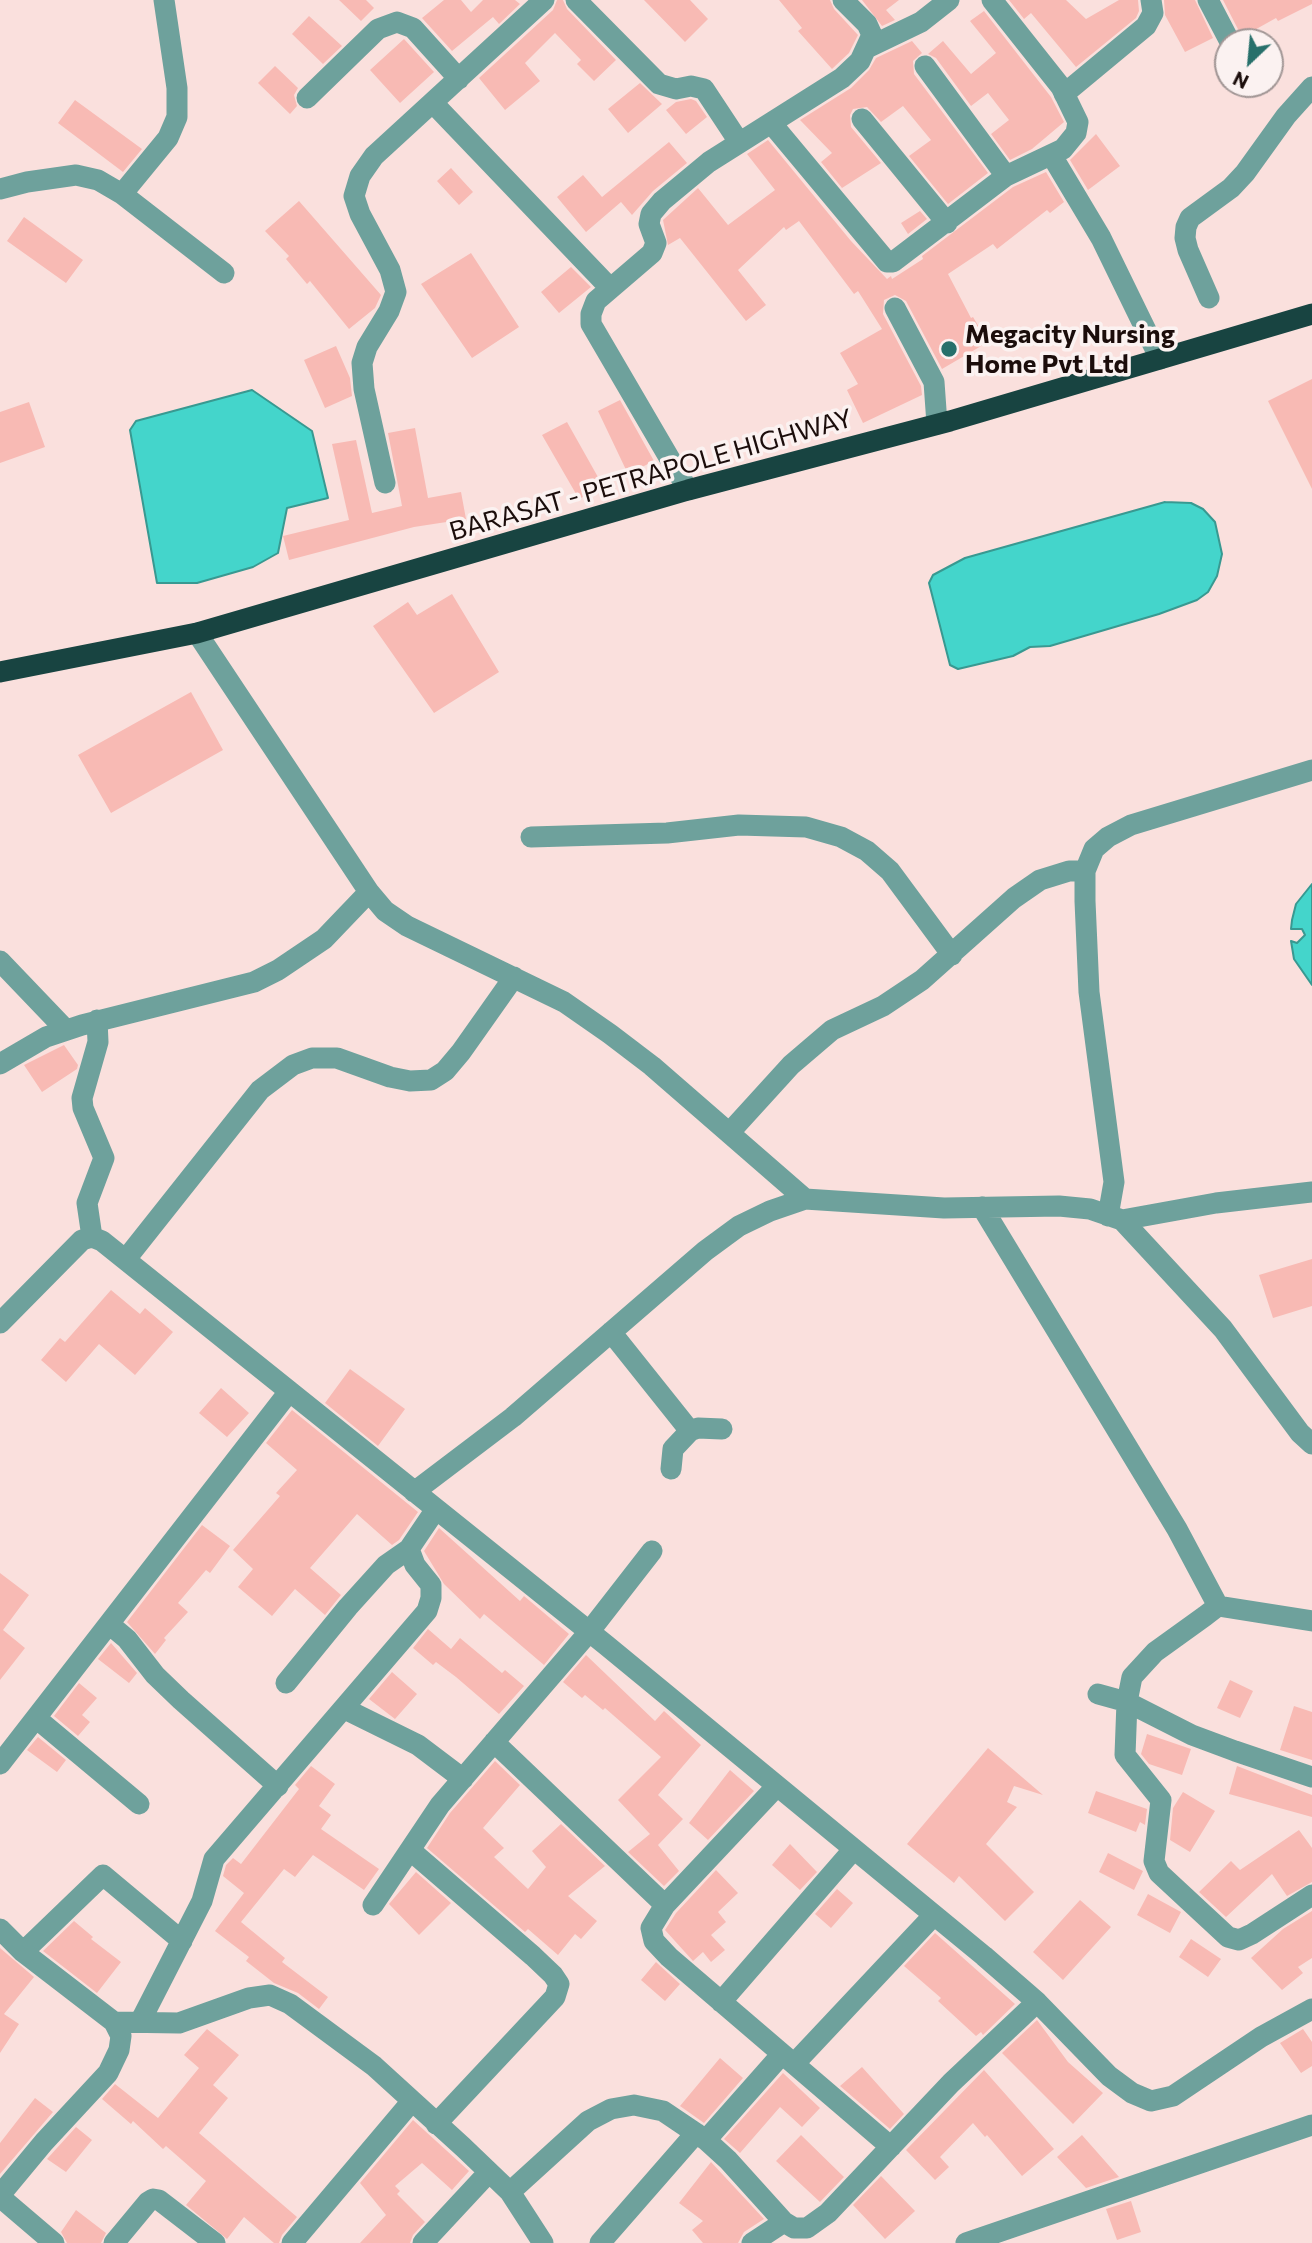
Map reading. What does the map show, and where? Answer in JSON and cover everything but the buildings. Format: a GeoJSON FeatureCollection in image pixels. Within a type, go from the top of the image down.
{"type":"FeatureCollection","features":[{"type":"Feature","properties":{"kind":"highway","name":"BARASAT - PETRAPOLE HIGHWAY"},"geometry":{"type":"LineString","coordinates":[[0,672],[197,633],[688,490],[937,424],[1312,314]]}},
{"type":"Feature","properties":{"kind":"street"},"geometry":{"type":"LineString","coordinates":[[122,194],[168,138],[177,117],[177,88],[164,0]]}},
{"type":"Feature","properties":{"kind":"street"},"geometry":{"type":"LineString","coordinates":[[385,483],[364,389],[362,363],[367,347],[389,311],[396,292],[390,270],[360,214],[354,196],[360,176],[374,156],[544,0]]}},
{"type":"Feature","properties":{"kind":"street"},"geometry":{"type":"LineString","coordinates":[[576,0],[659,84],[676,89],[691,86],[704,89],[740,142]]}},
{"type":"Feature","properties":{"kind":"street"},"geometry":{"type":"LineString","coordinates":[[843,0],[867,24],[872,35],[869,47]]}},
{"type":"Feature","properties":{"kind":"street"},"geometry":{"type":"LineString","coordinates":[[688,490],[591,324],[596,301],[652,253],[656,243],[649,224],[651,214],[662,201],[709,162],[842,78],[869,47],[921,22],[949,0]]}},
{"type":"Feature","properties":{"kind":"street"},"geometry":{"type":"LineString","coordinates":[[772,124],[887,262],[893,262],[1006,176],[1052,156],[1070,142],[1076,133],[1078,122],[1064,94],[992,0]]}},
{"type":"Feature","properties":{"kind":"street"},"geometry":{"type":"LineString","coordinates":[[1064,94],[1146,26],[1153,13],[1151,0]]}},
{"type":"Feature","properties":{"kind":"street"},"geometry":{"type":"LineString","coordinates":[[1208,0],[1223,28]]}},
{"type":"Feature","properties":{"kind":"street"},"geometry":{"type":"LineString","coordinates":[[307,98],[378,29],[397,22],[413,28],[459,79]]}},
{"type":"Feature","properties":{"kind":"street"},"geometry":{"type":"LineString","coordinates":[[925,66],[1006,176]]}},
{"type":"Feature","properties":{"kind":"street"},"geometry":{"type":"LineString","coordinates":[[1209,298],[1188,250],[1186,227],[1191,218],[1231,188],[1245,173],[1286,116],[1312,87]]}},
{"type":"Feature","properties":{"kind":"street"},"geometry":{"type":"LineString","coordinates":[[433,103],[610,288]]}},
{"type":"Feature","properties":{"kind":"street"},"geometry":{"type":"LineString","coordinates":[[862,119],[947,223]]}},
{"type":"Feature","properties":{"kind":"street"},"geometry":{"type":"LineString","coordinates":[[1052,156],[1101,238],[1160,359]]}},
{"type":"Feature","properties":{"kind":"street"},"geometry":{"type":"LineString","coordinates":[[0,189],[76,175],[98,180],[122,194],[224,273]]}},
{"type":"Feature","properties":{"kind":"street"},"geometry":{"type":"LineString","coordinates":[[895,309],[934,382],[937,424]]}},
{"type":"Feature","properties":{"kind":"street"},"geometry":{"type":"LineString","coordinates":[[197,633],[369,892],[385,911],[407,926],[564,1002],[610,1034],[730,1132],[805,1199]]}},
{"type":"Feature","properties":{"kind":"street"},"geometry":{"type":"LineString","coordinates":[[1115,1218],[1114,1182],[1089,992],[1085,871],[1094,849],[1131,825],[1312,770]]}},
{"type":"Feature","properties":{"kind":"street"},"geometry":{"type":"LineString","coordinates":[[531,837],[667,833],[739,825],[806,827],[841,836],[882,864],[917,905],[952,955]]}},
{"type":"Feature","properties":{"kind":"street"},"geometry":{"type":"LineString","coordinates":[[730,1132],[812,1045],[832,1030],[902,995],[952,955],[1014,898],[1040,880],[1069,871],[1085,871]]}},
{"type":"Feature","properties":{"kind":"street"},"geometry":{"type":"LineString","coordinates":[[0,1064],[46,1037],[66,1030],[254,982],[278,970],[324,939],[369,892]]}},
{"type":"Feature","properties":{"kind":"street"},"geometry":{"type":"LineString","coordinates":[[0,961],[66,1030]]}},
{"type":"Feature","properties":{"kind":"street"},"geometry":{"type":"LineString","coordinates":[[126,1259],[260,1090],[293,1065],[312,1058],[337,1058],[390,1077],[410,1081],[431,1080],[445,1071],[461,1052],[514,977]]}},
{"type":"Feature","properties":{"kind":"street"},"geometry":{"type":"LineString","coordinates":[[97,1020],[98,1042],[82,1098],[83,1108],[104,1158],[87,1203],[92,1237],[126,1259],[288,1393],[589,1632],[934,1915],[1037,2002],[1109,2076],[1132,2093],[1151,2101],[1173,2096],[1261,2038],[1312,2009]]}},
{"type":"Feature","properties":{"kind":"street"},"geometry":{"type":"LineString","coordinates":[[1115,1218],[1312,1192]]}},
{"type":"Feature","properties":{"kind":"street"},"geometry":{"type":"LineString","coordinates":[[414,1492],[513,1417],[738,1226],[805,1199],[943,1208],[1059,1206],[1090,1209],[1115,1218],[1223,1329],[1293,1424],[1312,1444]]}},
{"type":"Feature","properties":{"kind":"street"},"geometry":{"type":"LineString","coordinates":[[982,1207],[1170,1517],[1218,1606]]}},
{"type":"Feature","properties":{"kind":"street"},"geometry":{"type":"LineString","coordinates":[[0,1323],[72,1250],[92,1237]]}},
{"type":"Feature","properties":{"kind":"street"},"geometry":{"type":"LineString","coordinates":[[611,1332],[690,1431]]}},
{"type":"Feature","properties":{"kind":"street"},"geometry":{"type":"LineString","coordinates":[[0,1764],[288,1393]]}},
{"type":"Feature","properties":{"kind":"street"},"geometry":{"type":"LineString","coordinates":[[671,1469],[673,1448],[690,1431],[698,1427],[722,1429]]}},
{"type":"Feature","properties":{"kind":"street"},"geometry":{"type":"LineString","coordinates":[[286,1683],[371,1581],[386,1565],[409,1549],[436,1509]]}},
{"type":"Feature","properties":{"kind":"street"},"geometry":{"type":"LineString","coordinates":[[140,2022],[202,1901],[214,1859],[427,1611],[431,1586],[409,1556],[409,1549]]}},
{"type":"Feature","properties":{"kind":"street"},"geometry":{"type":"LineString","coordinates":[[373,1905],[463,1779],[589,1632],[652,1551]]}},
{"type":"Feature","properties":{"kind":"street"},"geometry":{"type":"LineString","coordinates":[[1312,1621],[1218,1606],[1155,1652],[1132,1677],[1127,1702],[1125,1755],[1161,1800],[1154,1861],[1159,1873],[1228,1937],[1239,1940],[1312,1895]]}},
{"type":"Feature","properties":{"kind":"street"},"geometry":{"type":"LineString","coordinates":[[109,1625],[127,1639],[155,1675],[181,1700],[278,1786]]}},
{"type":"Feature","properties":{"kind":"street"},"geometry":{"type":"LineString","coordinates":[[1098,1694],[1127,1702],[1192,1735],[1312,1777]]}},
{"type":"Feature","properties":{"kind":"street"},"geometry":{"type":"LineString","coordinates":[[345,1709],[418,1745],[463,1779]]}},
{"type":"Feature","properties":{"kind":"street"},"geometry":{"type":"LineString","coordinates":[[36,1718],[139,1804]]}},
{"type":"Feature","properties":{"kind":"street"},"geometry":{"type":"LineString","coordinates":[[494,1742],[665,1905]]}},
{"type":"Feature","properties":{"kind":"street"},"geometry":{"type":"LineString","coordinates":[[776,1787],[665,1905],[651,1928],[654,1941],[891,2147]]}},
{"type":"Feature","properties":{"kind":"street"},"geometry":{"type":"LineString","coordinates":[[410,1850],[533,1956],[554,1975],[559,1984],[555,1997],[436,2124]]}},
{"type":"Feature","properties":{"kind":"street"},"geometry":{"type":"LineString","coordinates":[[721,2002],[853,1850]]}},
{"type":"Feature","properties":{"kind":"street"},"geometry":{"type":"LineString","coordinates":[[23,1952],[103,1875],[182,1941]]}},
{"type":"Feature","properties":{"kind":"street"},"geometry":{"type":"LineString","coordinates":[[600,2243],[701,2137],[788,2059],[934,1915]]}},
{"type":"Feature","properties":{"kind":"street"},"geometry":{"type":"LineString","coordinates":[[0,1929],[23,1952],[114,2022],[121,2036],[119,2050],[108,2073],[44,2142],[0,2196],[54,2243]]}},
{"type":"Feature","properties":{"kind":"street"},"geometry":{"type":"LineString","coordinates":[[114,2022],[179,2023],[248,1998],[270,1995],[290,2004],[314,2020],[412,2101],[489,2172],[510,2192],[543,2243]]}},
{"type":"Feature","properties":{"kind":"street"},"geometry":{"type":"LineString","coordinates":[[510,2192],[588,2120],[611,2109],[634,2105],[663,2111],[701,2137],[728,2160],[784,2222],[794,2228],[807,2228],[818,2222],[951,2083],[1037,2002]]}},
{"type":"Feature","properties":{"kind":"street"},"geometry":{"type":"LineString","coordinates":[[292,2243],[412,2101]]}},
{"type":"Feature","properties":{"kind":"street"},"geometry":{"type":"LineString","coordinates":[[966,2243],[1312,2125]]}},
{"type":"Feature","properties":{"kind":"street"},"geometry":{"type":"LineString","coordinates":[[423,2243],[489,2172]]}},
{"type":"Feature","properties":{"kind":"street"},"geometry":{"type":"LineString","coordinates":[[114,2243],[153,2199],[159,2200],[215,2243]]}},
{"type":"Feature","properties":{"kind":"street"},"geometry":{"type":"LineString","coordinates":[[752,2243],[784,2222]]}},
{"type":"Feature","properties":{"kind":"water"},"geometry":{"type":"Polygon","coordinates":[[[252,390],[312,431],[328,498],[287,508],[278,553],[253,567],[197,583],[157,583],[130,430],[136,421],[252,390]]]}},
{"type":"Feature","properties":{"kind":"water"},"geometry":{"type":"Polygon","coordinates":[[[1165,502],[1191,503],[1203,509],[1215,522],[1222,554],[1217,576],[1208,592],[1197,600],[1159,614],[1050,646],[1030,647],[1013,656],[958,669],[950,665],[929,583],[933,575],[965,558],[1165,502]]]}},
{"type":"Feature","properties":{"kind":"water"},"geometry":{"type":"Polygon","coordinates":[[[1312,884],[1312,985],[1294,959],[1291,941],[1297,943],[1305,935],[1302,929],[1291,929],[1296,904],[1312,884]]]}},
{"type":"Feature","properties":{"kind":"place","name":"Megacity Nursing Home Pvt Ltd"},"geometry":{"type":"Point","coordinates":[949,349]}}]}
